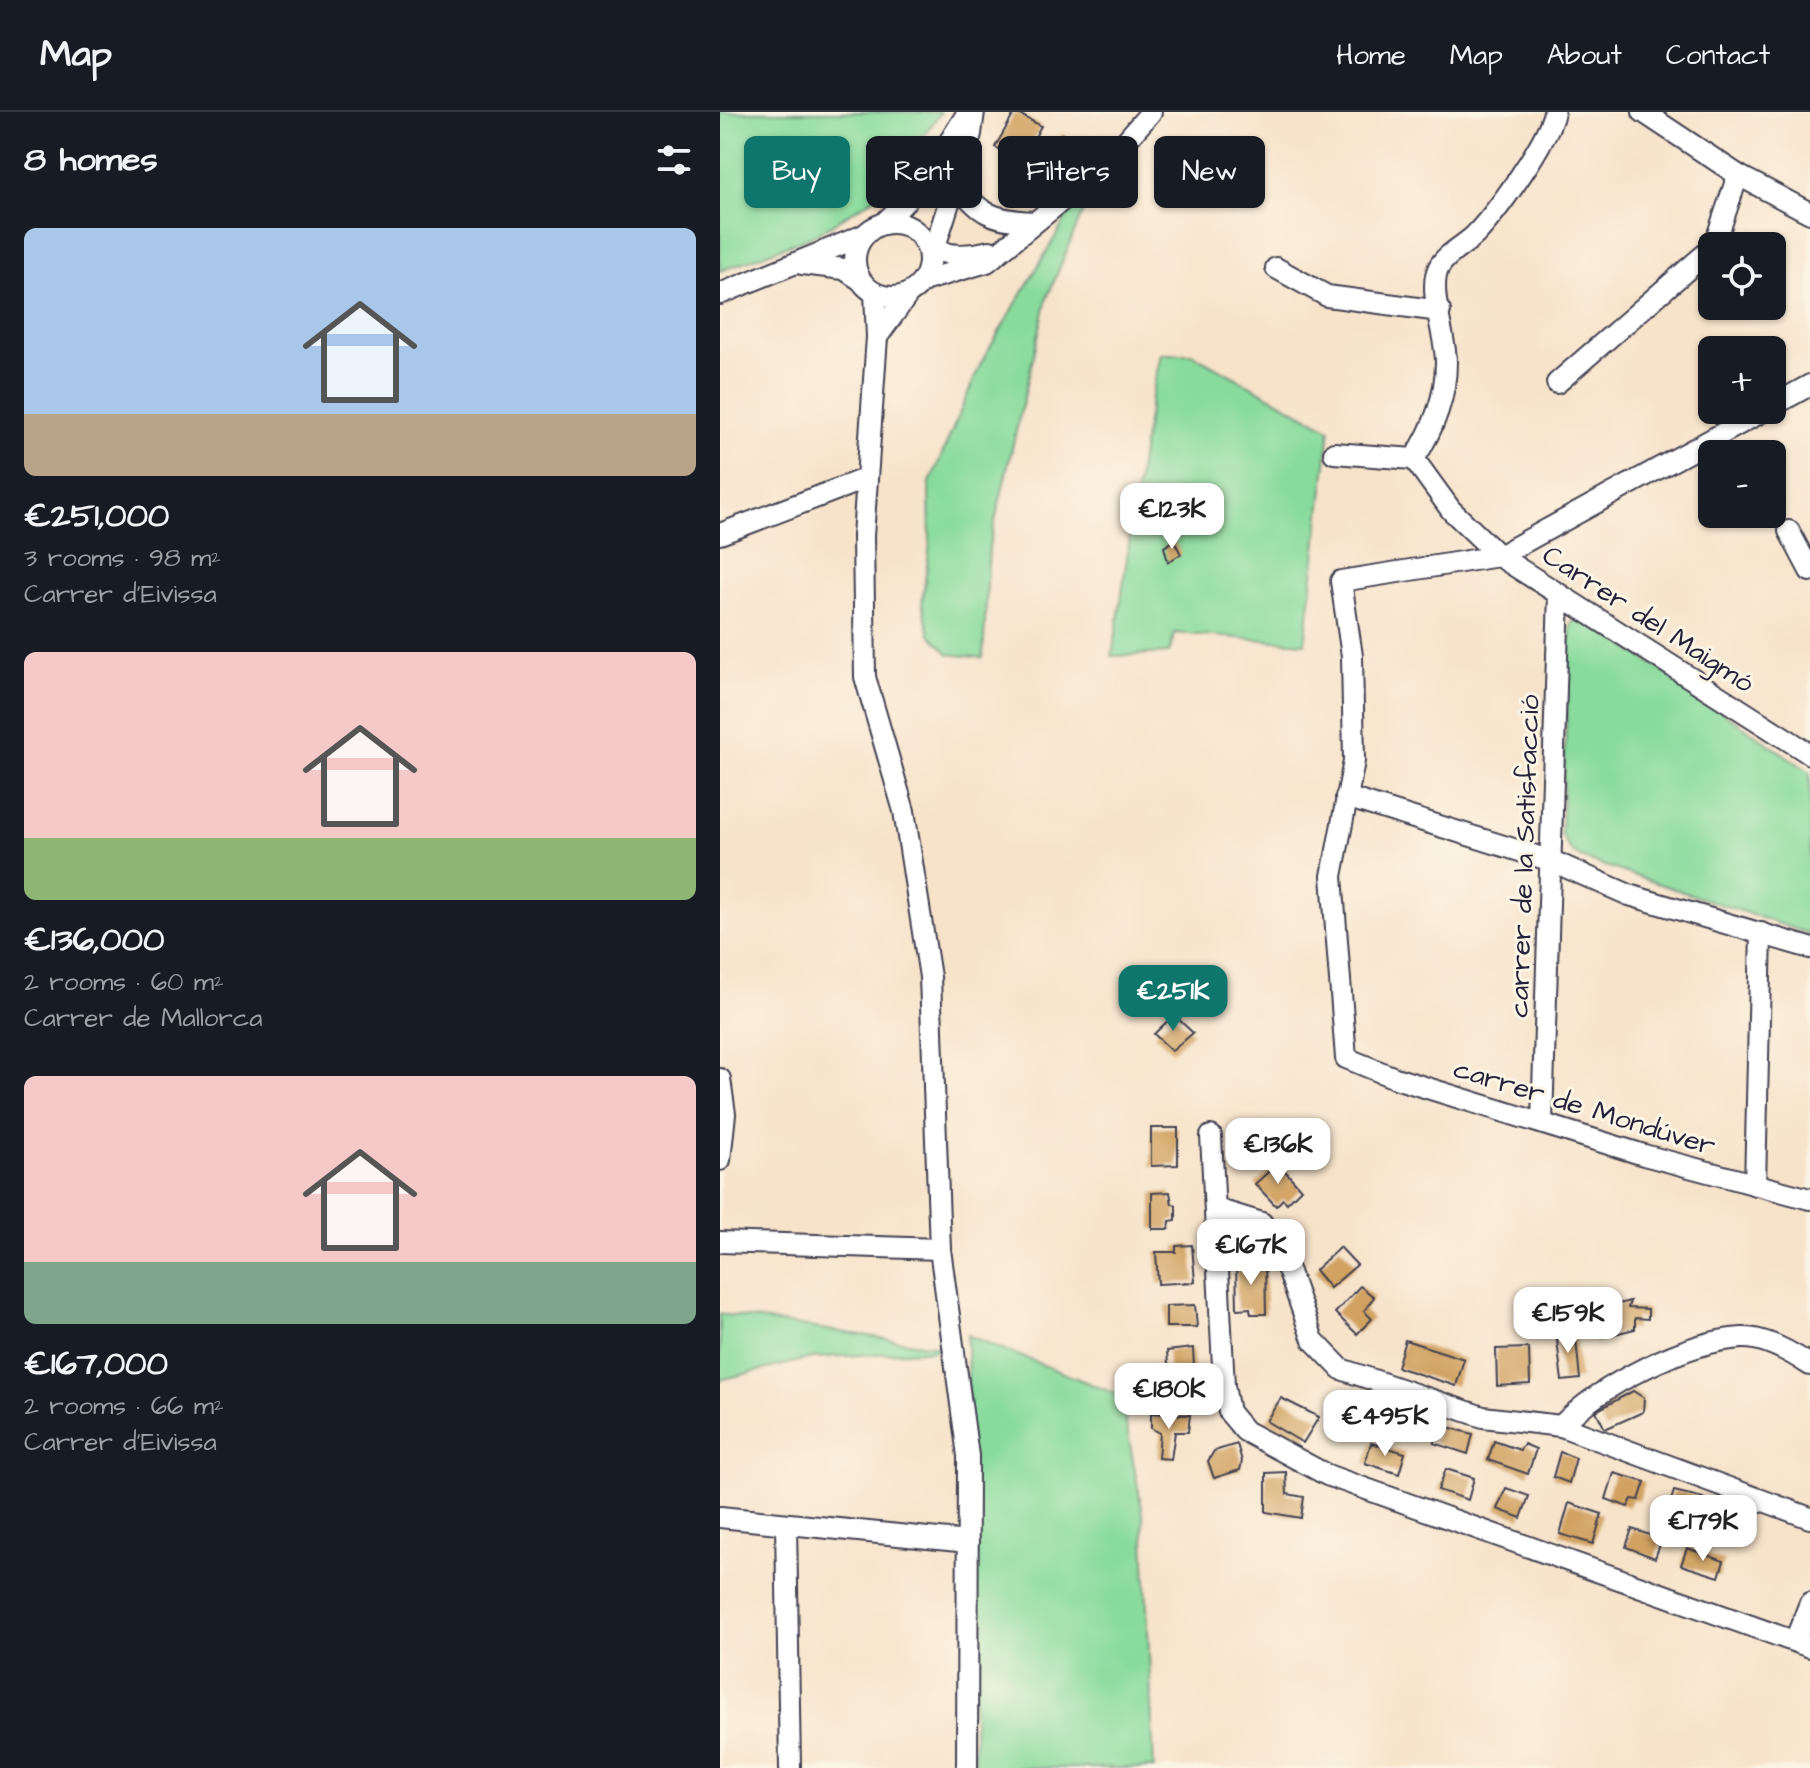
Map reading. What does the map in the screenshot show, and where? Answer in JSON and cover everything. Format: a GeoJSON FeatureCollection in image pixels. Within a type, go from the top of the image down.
{"type":"FeatureCollection","features":[{"type":"Feature","properties":{"kind":"street"},"geometry":{"type":"LineString","coordinates":[[720,294],[864,235],[883,224],[906,203],[933,168],[968,112]]}},
{"type":"Feature","properties":{"kind":"street"},"geometry":{"type":"LineString","coordinates":[[970,136],[974,112]]}},
{"type":"Feature","properties":{"kind":"street"},"geometry":{"type":"LineString","coordinates":[[925,266],[987,262],[1105,165],[1151,112]]}},
{"type":"Feature","properties":{"kind":"street"},"geometry":{"type":"LineString","coordinates":[[1334,453],[1414,459],[1441,406],[1446,363],[1440,311],[1433,286],[1440,265],[1474,236],[1504,202],[1554,112]]}},
{"type":"Feature","properties":{"kind":"street"},"geometry":{"type":"LineString","coordinates":[[1643,112],[1738,175],[1810,213]]}},
{"type":"Feature","properties":{"kind":"street"},"geometry":{"type":"LineString","coordinates":[[1718,232],[1738,175]]}},
{"type":"Feature","properties":{"kind":"street"},"geometry":{"type":"LineString","coordinates":[[877,337],[925,266],[945,208]]}},
{"type":"Feature","properties":{"kind":"street"},"geometry":{"type":"LineString","coordinates":[[979,208],[1007,221],[1034,222]]}},
{"type":"Feature","properties":{"kind":"street"},"geometry":{"type":"LineString","coordinates":[[883,224],[901,224],[925,266]]}},
{"type":"Feature","properties":{"kind":"street"},"geometry":{"type":"LineString","coordinates":[[864,235],[856,249],[855,264],[867,286],[877,337],[863,536],[865,677],[904,811],[930,977],[940,1249],[968,1456],[967,1768]]}},
{"type":"Feature","properties":{"kind":"street"},"geometry":{"type":"LineString","coordinates":[[794,264],[844,269],[867,286],[892,297],[925,266],[1005,247]]}},
{"type":"Feature","properties":{"kind":"street"},"geometry":{"type":"LineString","coordinates":[[1557,383],[1698,260]]}},
{"type":"Feature","properties":{"kind":"street"},"geometry":{"type":"LineString","coordinates":[[1276,268],[1327,296],[1440,311]]}},
{"type":"Feature","properties":{"kind":"street"},"geometry":{"type":"LineString","coordinates":[[1786,398],[1810,385]]}},
{"type":"Feature","properties":{"kind":"street"},"geometry":{"type":"LineString","coordinates":[[1739,424],[1499,556],[1341,581],[1352,671],[1354,761],[1346,797],[1552,861],[1629,895],[1810,948]]}},
{"type":"Feature","properties":{"kind":"street","name":"Carrer del Maigmó"},"geometry":{"type":"LineString","coordinates":[[1414,459],[1451,510],[1499,556],[1810,754]]}},
{"type":"Feature","properties":{"kind":"street"},"geometry":{"type":"LineString","coordinates":[[720,534],[867,478]]}},
{"type":"Feature","properties":{"kind":"street"},"geometry":{"type":"LineString","coordinates":[[1789,531],[1810,571]]}},
{"type":"Feature","properties":{"kind":"street","name":"carrer de la Satisfacció"},"geometry":{"type":"LineString","coordinates":[[1542,1121],[1559,594]]}},
{"type":"Feature","properties":{"kind":"street","name":"carrer de Mondúver"},"geometry":{"type":"LineString","coordinates":[[1346,797],[1332,876],[1346,1058],[1395,1078],[1644,1155],[1810,1199]]}},
{"type":"Feature","properties":{"kind":"street"},"geometry":{"type":"LineString","coordinates":[[1755,1185],[1761,933]]}},
{"type":"Feature","properties":{"kind":"street"},"geometry":{"type":"LineString","coordinates":[[720,1079],[725,1114],[720,1160]]}},
{"type":"Feature","properties":{"kind":"street"},"geometry":{"type":"LineString","coordinates":[[1211,1136],[1224,1386],[1229,1412],[1245,1431],[1327,1475],[1803,1644],[1810,1603]]}},
{"type":"Feature","properties":{"kind":"street"},"geometry":{"type":"LineString","coordinates":[[1216,1209],[1262,1223],[1289,1272],[1313,1340],[1341,1369],[1483,1417],[1561,1426],[1810,1518]]}},
{"type":"Feature","properties":{"kind":"street"},"geometry":{"type":"LineString","coordinates":[[720,1242],[940,1249]]}},
{"type":"Feature","properties":{"kind":"street"},"geometry":{"type":"LineString","coordinates":[[1561,1426],[1580,1407],[1641,1371],[1703,1346],[1745,1337],[1791,1352],[1810,1365]]}},
{"type":"Feature","properties":{"kind":"street"},"geometry":{"type":"LineString","coordinates":[[720,1517],[968,1542]]}},
{"type":"Feature","properties":{"kind":"street"},"geometry":{"type":"LineString","coordinates":[[786,1524],[790,1768]]}},
{"type":"Feature","properties":{"kind":"green space"},"geometry":{"type":"Polygon","coordinates":[[[720,112],[941,112],[924,136],[866,136],[866,203],[815,235],[720,271],[720,112]]]}},
{"type":"Feature","properties":{"kind":"green space"},"geometry":{"type":"Polygon","coordinates":[[[1072,208],[1084,208],[1047,298],[989,547],[983,658],[949,654],[930,634],[922,603],[930,544],[929,485],[981,363],[1072,208]]]}},
{"type":"Feature","properties":{"kind":"green space"},"geometry":{"type":"Polygon","coordinates":[[[1161,354],[1192,354],[1330,429],[1305,643],[1175,633],[1169,653],[1112,656],[1146,429],[1161,354]]]}},
{"type":"Feature","properties":{"kind":"green space"},"geometry":{"type":"Polygon","coordinates":[[[1583,617],[1810,772],[1810,934],[1587,860],[1568,847],[1561,833],[1571,623],[1583,617]]]}},
{"type":"Feature","properties":{"kind":"green space"},"geometry":{"type":"Polygon","coordinates":[[[720,1314],[955,1349],[812,1358],[720,1380],[720,1314]]]}},
{"type":"Feature","properties":{"kind":"green space"},"geometry":{"type":"Polygon","coordinates":[[[967,1335],[1121,1396],[1143,1514],[1154,1768],[975,1768],[967,1335]]]}},
{"type":"Feature","properties":{"kind":"building"},"geometry":{"type":"Polygon","coordinates":[[[1015,112],[1041,126],[1036,136],[1001,136],[1015,112]]]}},
{"type":"Feature","properties":{"kind":"building"},"geometry":{"type":"Polygon","coordinates":[[[1174,541],[1181,554],[1168,562],[1164,547],[1174,541]]]}},
{"type":"Feature","properties":{"kind":"building"},"geometry":{"type":"Polygon","coordinates":[[[1174,1015],[1193,1033],[1172,1051],[1154,1034],[1174,1015]]]}},
{"type":"Feature","properties":{"kind":"building"},"geometry":{"type":"Polygon","coordinates":[[[1151,1128],[1178,1128],[1178,1165],[1151,1166],[1151,1128]]]}},
{"type":"Feature","properties":{"kind":"building"},"geometry":{"type":"Polygon","coordinates":[[[1278,1163],[1301,1189],[1287,1203],[1283,1199],[1276,1206],[1255,1184],[1278,1163]]]}},
{"type":"Feature","properties":{"kind":"building"},"geometry":{"type":"Polygon","coordinates":[[[1170,1192],[1172,1204],[1176,1205],[1176,1220],[1170,1221],[1169,1229],[1152,1229],[1152,1193],[1170,1192]]]}},
{"type":"Feature","properties":{"kind":"building"},"geometry":{"type":"Polygon","coordinates":[[[1192,1245],[1195,1282],[1158,1284],[1156,1252],[1176,1252],[1176,1246],[1192,1245]]]}},
{"type":"Feature","properties":{"kind":"building"},"geometry":{"type":"Polygon","coordinates":[[[1340,1247],[1357,1265],[1330,1288],[1315,1270],[1340,1247]]]}},
{"type":"Feature","properties":{"kind":"building"},"geometry":{"type":"Polygon","coordinates":[[[1265,1261],[1266,1314],[1251,1314],[1250,1308],[1237,1309],[1236,1263],[1265,1261]]]}},
{"type":"Feature","properties":{"kind":"building"},"geometry":{"type":"Polygon","coordinates":[[[1360,1286],[1374,1297],[1364,1311],[1372,1319],[1357,1334],[1335,1313],[1360,1286]]]}},
{"type":"Feature","properties":{"kind":"building"},"geometry":{"type":"Polygon","coordinates":[[[1630,1301],[1628,1308],[1648,1309],[1648,1319],[1635,1318],[1635,1329],[1602,1337],[1600,1331],[1594,1333],[1588,1312],[1630,1301]]]}},
{"type":"Feature","properties":{"kind":"building"},"geometry":{"type":"Polygon","coordinates":[[[1195,1305],[1197,1327],[1166,1327],[1166,1306],[1195,1305]]]}},
{"type":"Feature","properties":{"kind":"building"},"geometry":{"type":"Polygon","coordinates":[[[1575,1329],[1580,1379],[1562,1381],[1556,1332],[1575,1329]]]}},
{"type":"Feature","properties":{"kind":"building"},"geometry":{"type":"Polygon","coordinates":[[[1405,1340],[1464,1359],[1456,1386],[1397,1367],[1405,1340]]]}},
{"type":"Feature","properties":{"kind":"building"},"geometry":{"type":"Polygon","coordinates":[[[1193,1348],[1195,1387],[1170,1389],[1167,1351],[1193,1348]]]}},
{"type":"Feature","properties":{"kind":"building"},"geometry":{"type":"Polygon","coordinates":[[[1529,1348],[1530,1384],[1497,1386],[1496,1349],[1529,1348]]]}},
{"type":"Feature","properties":{"kind":"building"},"geometry":{"type":"Polygon","coordinates":[[[1633,1391],[1644,1398],[1643,1412],[1605,1429],[1596,1411],[1633,1391]]]}},
{"type":"Feature","properties":{"kind":"building"},"geometry":{"type":"Polygon","coordinates":[[[1281,1398],[1319,1417],[1303,1443],[1266,1421],[1281,1398]]]}},
{"type":"Feature","properties":{"kind":"building"},"geometry":{"type":"Polygon","coordinates":[[[1368,1398],[1410,1412],[1404,1432],[1362,1418],[1368,1398]]]}},
{"type":"Feature","properties":{"kind":"building"},"geometry":{"type":"Polygon","coordinates":[[[1151,1413],[1190,1415],[1188,1432],[1175,1432],[1171,1459],[1158,1458],[1160,1433],[1151,1428],[1151,1413]]]}},
{"type":"Feature","properties":{"kind":"building"},"geometry":{"type":"Polygon","coordinates":[[[1440,1425],[1473,1434],[1468,1454],[1434,1443],[1440,1425]]]}},
{"type":"Feature","properties":{"kind":"building"},"geometry":{"type":"Polygon","coordinates":[[[1494,1441],[1520,1450],[1524,1444],[1536,1449],[1528,1474],[1488,1460],[1494,1441]]]}},
{"type":"Feature","properties":{"kind":"building"},"geometry":{"type":"Polygon","coordinates":[[[1371,1443],[1405,1453],[1399,1474],[1365,1463],[1371,1443]]]}},
{"type":"Feature","properties":{"kind":"building"},"geometry":{"type":"Polygon","coordinates":[[[1237,1444],[1242,1461],[1240,1470],[1214,1478],[1208,1461],[1214,1451],[1237,1444]]]}},
{"type":"Feature","properties":{"kind":"building"},"geometry":{"type":"Polygon","coordinates":[[[1560,1452],[1576,1458],[1569,1483],[1553,1477],[1560,1452]]]}},
{"type":"Feature","properties":{"kind":"building"},"geometry":{"type":"Polygon","coordinates":[[[1446,1469],[1474,1478],[1468,1500],[1438,1490],[1446,1469]]]}},
{"type":"Feature","properties":{"kind":"building"},"geometry":{"type":"Polygon","coordinates":[[[1286,1472],[1287,1494],[1304,1497],[1301,1518],[1266,1512],[1266,1473],[1286,1472]]]}},
{"type":"Feature","properties":{"kind":"building"},"geometry":{"type":"Polygon","coordinates":[[[1614,1473],[1645,1482],[1639,1500],[1632,1499],[1628,1507],[1606,1499],[1614,1473]]]}},
{"type":"Feature","properties":{"kind":"building"},"geometry":{"type":"Polygon","coordinates":[[[1506,1488],[1529,1496],[1521,1518],[1497,1509],[1506,1488]]]}},
{"type":"Feature","properties":{"kind":"building"},"geometry":{"type":"Polygon","coordinates":[[[1674,1491],[1703,1498],[1696,1526],[1666,1517],[1674,1491]]]}},
{"type":"Feature","properties":{"kind":"building"},"geometry":{"type":"Polygon","coordinates":[[[1569,1503],[1602,1514],[1593,1544],[1560,1534],[1569,1503]]]}},
{"type":"Feature","properties":{"kind":"building"},"geometry":{"type":"Polygon","coordinates":[[[1632,1529],[1662,1539],[1655,1558],[1626,1547],[1632,1529]]]}},
{"type":"Feature","properties":{"kind":"building"},"geometry":{"type":"Polygon","coordinates":[[[1687,1548],[1724,1561],[1719,1577],[1681,1565],[1687,1548]]]}}]}
